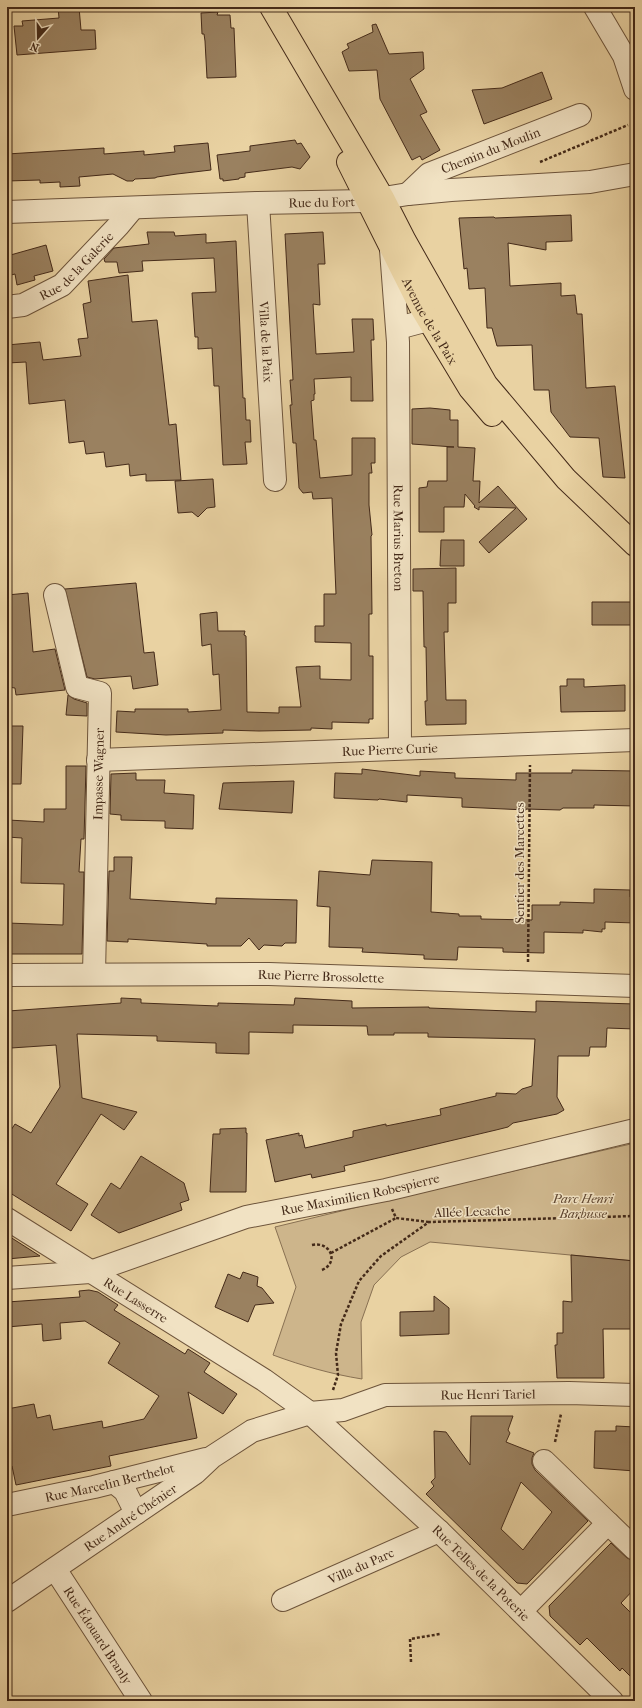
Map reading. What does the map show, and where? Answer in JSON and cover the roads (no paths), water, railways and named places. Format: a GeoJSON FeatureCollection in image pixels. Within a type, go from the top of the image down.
{"type":"FeatureCollection","features":[{"type":"Feature","properties":{"kind":"main road","name":"Avenue de la Paix"},"geometry":{"type":"LineString","coordinates":[[272,7],[375,199],[405,240],[486,384],[566,479],[635,545]]}},
{"type":"Feature","properties":{"kind":"main road","name":"Avenue de la Paix"},"geometry":{"type":"LineString","coordinates":[[375,199],[391,250],[428,320],[470,389],[552,485],[635,562]]}},
{"type":"Feature","properties":{"kind":"street"},"geometry":{"type":"LineString","coordinates":[[595,7],[624,56],[635,89]]}},
{"type":"Feature","properties":{"kind":"street","name":"Chemin du Moulin"},"geometry":{"type":"LineString","coordinates":[[408,194],[429,174],[580,115]]}},
{"type":"Feature","properties":{"kind":"street","name":"Rue du Fort"},"geometry":{"type":"LineString","coordinates":[[7,212],[375,199],[451,190],[590,182],[635,174]]}},
{"type":"Feature","properties":{"kind":"street","name":"Villa de la Paix"},"geometry":{"type":"LineString","coordinates":[[258,203],[275,480]]}},
{"type":"Feature","properties":{"kind":"street","name":"Rue de la Galerie"},"geometry":{"type":"LineString","coordinates":[[7,307],[23,305],[62,285],[134,208]]}},
{"type":"Feature","properties":{"kind":"street","name":"Rue Marius Breton"},"geometry":{"type":"LineString","coordinates":[[391,250],[398,328],[400,748]]}},
{"type":"Feature","properties":{"kind":"street"},"geometry":{"type":"LineString","coordinates":[[398,328],[428,320]]}},
{"type":"Feature","properties":{"kind":"street","name":"Impasse Wagner"},"geometry":{"type":"LineString","coordinates":[[55,595],[77,687],[100,693],[94,974]]}},
{"type":"Feature","properties":{"kind":"street","name":"Rue Pierre Curie"},"geometry":{"type":"LineString","coordinates":[[98,760],[145,760],[400,748],[635,740]]}},
{"type":"Feature","properties":{"kind":"street","name":"Rue Pierre Brossolette"},"geometry":{"type":"LineString","coordinates":[[7,975],[269,974],[635,986]]}},
{"type":"Feature","properties":{"kind":"street","name":"Rue Maximilien Robespierre"},"geometry":{"type":"LineString","coordinates":[[7,1278],[90,1272],[246,1217],[386,1190],[635,1130]]}},
{"type":"Feature","properties":{"kind":"street","name":"Rue Lasserre"},"geometry":{"type":"LineString","coordinates":[[7,1219],[264,1380],[310,1412]]}},
{"type":"Feature","properties":{"kind":"street","name":"Rue Henri Tariel"},"geometry":{"type":"LineString","coordinates":[[310,1412],[343,1410],[385,1395],[635,1395]]}},
{"type":"Feature","properties":{"kind":"street","name":"Rue André Chénier"},"geometry":{"type":"LineString","coordinates":[[7,1601],[195,1473],[212,1458],[252,1431],[310,1412]]}},
{"type":"Feature","properties":{"kind":"street","name":"Rue Telles de la Poterie"},"geometry":{"type":"LineString","coordinates":[[310,1412],[347,1448],[439,1531],[612,1701]]}},
{"type":"Feature","properties":{"kind":"street"},"geometry":{"type":"LineString","coordinates":[[550,1454],[608,1523],[635,1549]]}},
{"type":"Feature","properties":{"kind":"street","name":"Rue Marcelin Berthelot"},"geometry":{"type":"LineString","coordinates":[[7,1505],[114,1482],[212,1458]]}},
{"type":"Feature","properties":{"kind":"street"},"geometry":{"type":"LineString","coordinates":[[114,1482],[125,1491],[136,1513]]}},
{"type":"Feature","properties":{"kind":"street"},"geometry":{"type":"LineString","coordinates":[[521,1612],[608,1523]]}},
{"type":"Feature","properties":{"kind":"street","name":"Villa du Parc"},"geometry":{"type":"LineString","coordinates":[[283,1600],[439,1531]]}},
{"type":"Feature","properties":{"kind":"street","name":"Rue Édouard Branly"},"geometry":{"type":"LineString","coordinates":[[55,1569],[141,1701]]}},
{"type":"Feature","properties":{"kind":"park label","name":"Parc Henri Barbusse"},"geometry":{"type":"Point","coordinates":[583,1206]}}]}
